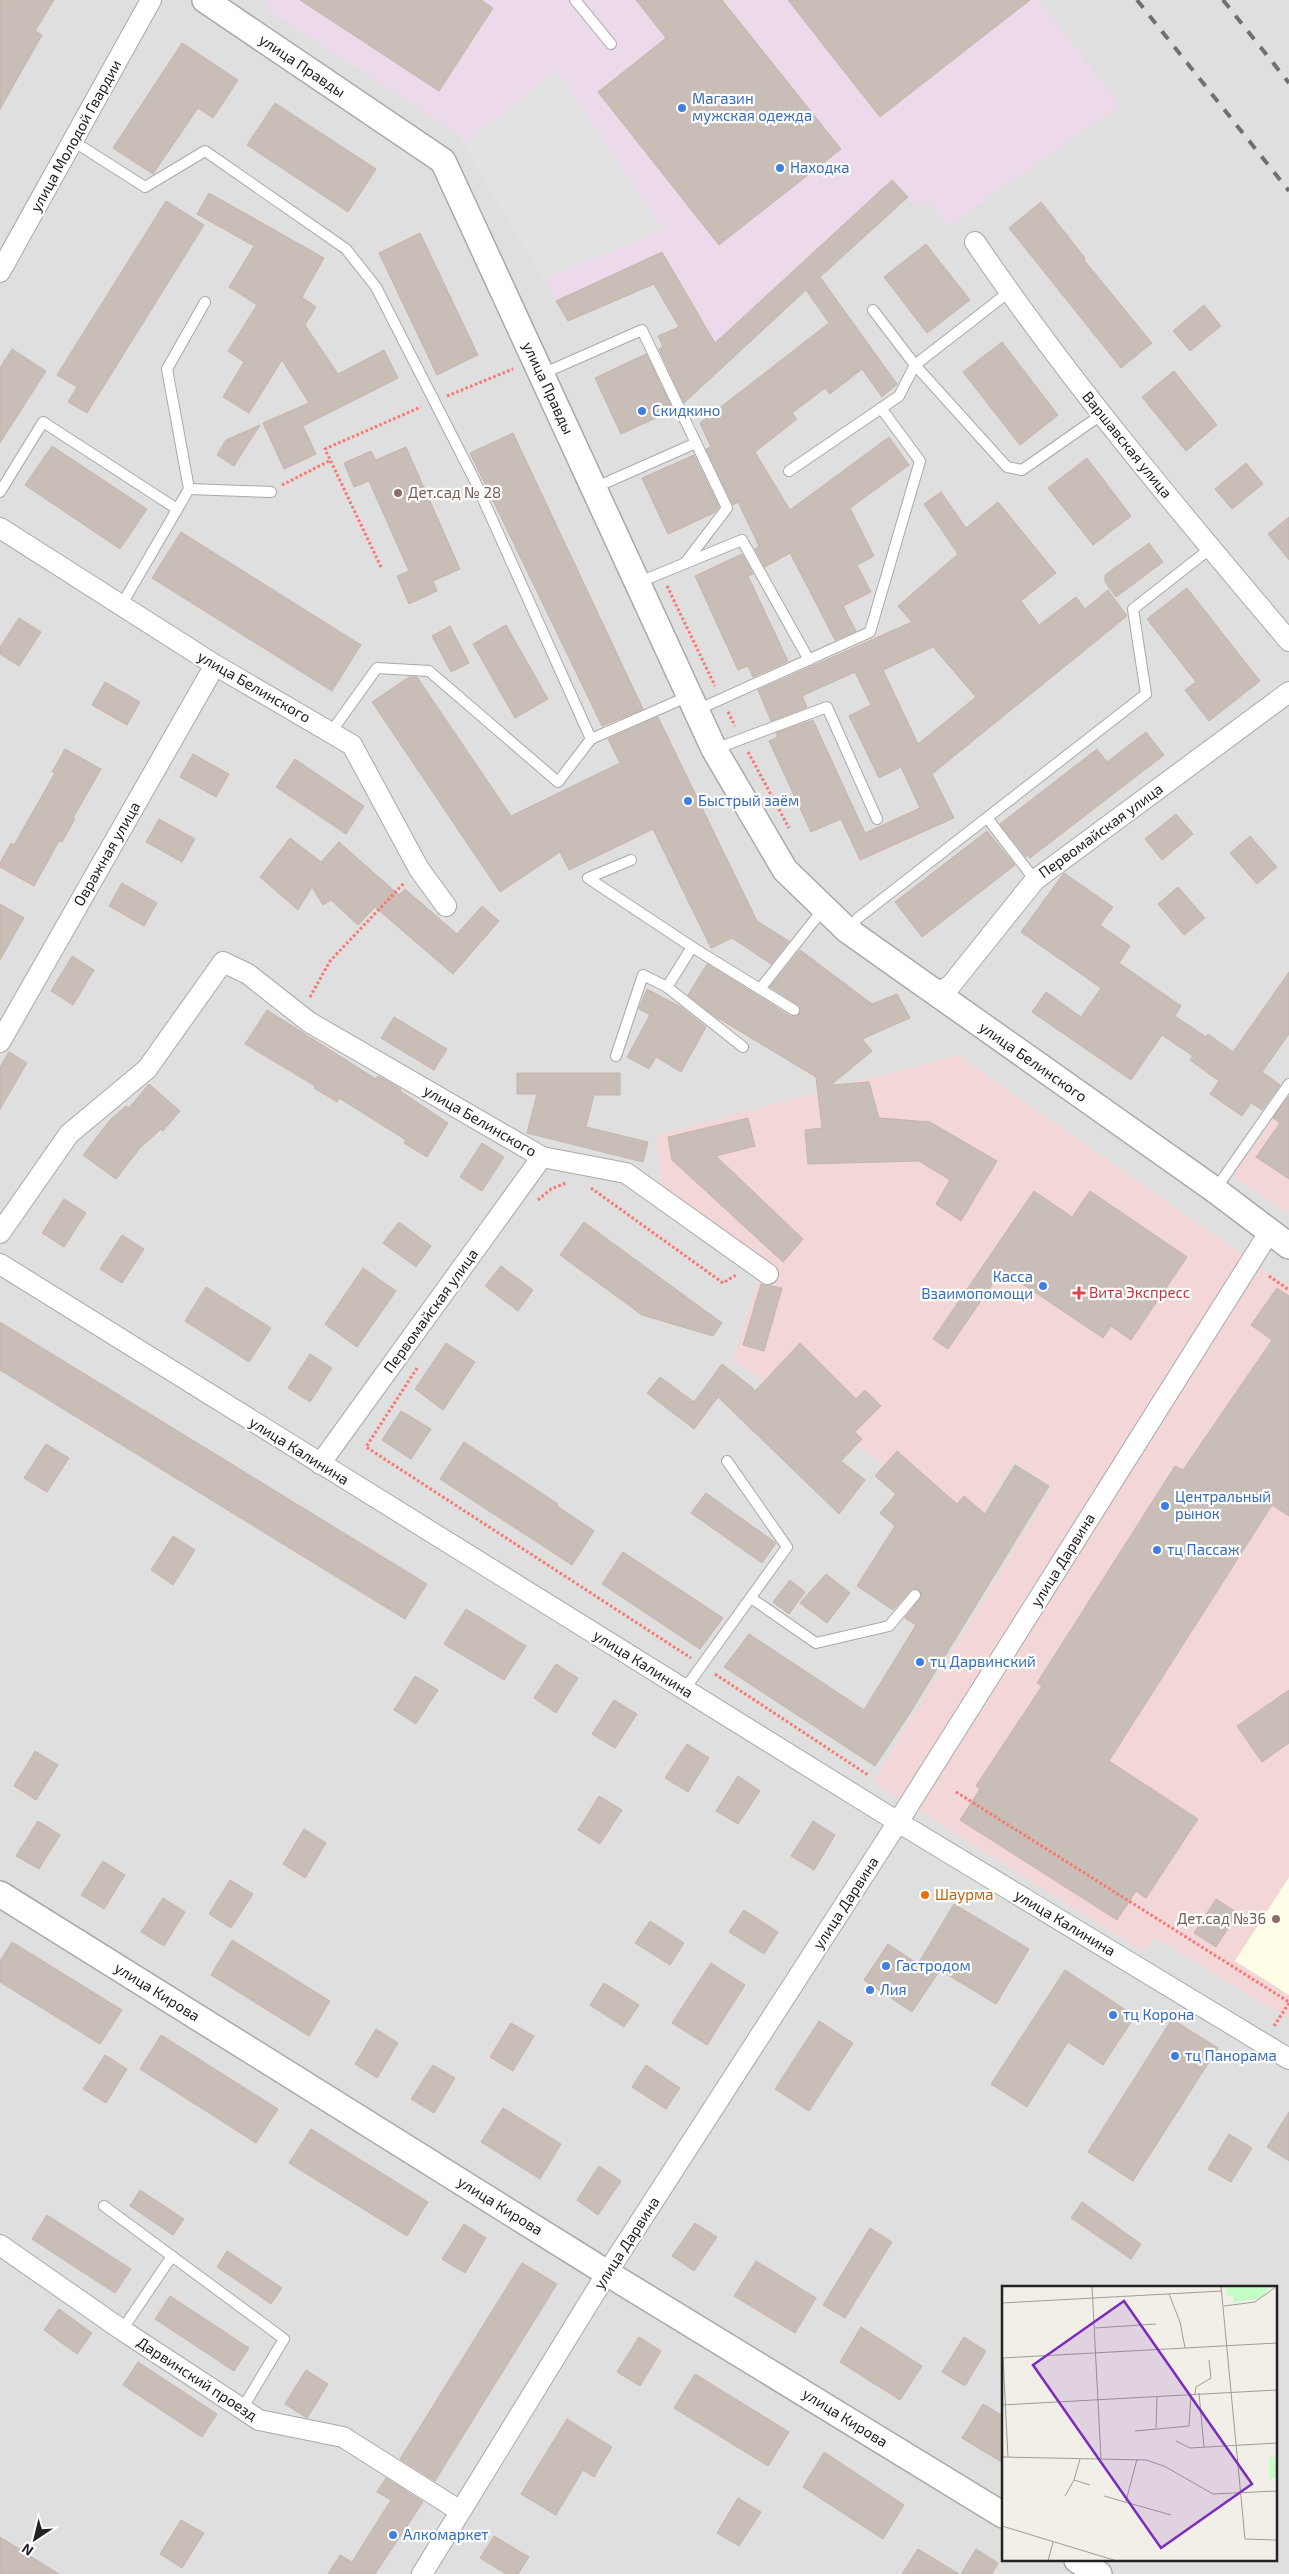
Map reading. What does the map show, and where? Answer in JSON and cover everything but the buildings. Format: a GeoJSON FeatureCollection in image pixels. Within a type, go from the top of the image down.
{"type":"FeatureCollection","features":[{"type":"Feature","properties":{"kind":"street","name":"улица Молодой Гвардии"},"geometry":{"type":"LineString","coordinates":[[0,272],[151,0]]}},
{"type":"Feature","properties":{"kind":"street","name":"улица Правды"},"geometry":{"type":"LineString","coordinates":[[205,0],[443,161],[714,749],[785,870]]}},
{"type":"Feature","properties":{"kind":"street","name":"Варшавская улица"},"geometry":{"type":"LineString","coordinates":[[974,242],[1101,415],[1289,641]]}},
{"type":"Feature","properties":{"kind":"street","name":"улица Белинского"},"geometry":{"type":"LineString","coordinates":[[0,528],[215,665],[352,745],[419,869],[446,906]]}},
{"type":"Feature","properties":{"kind":"street","name":"Овражная улица"},"geometry":{"type":"LineString","coordinates":[[0,1042],[215,665]]}},
{"type":"Feature","properties":{"kind":"street","name":"Первомайская улица"},"geometry":{"type":"LineString","coordinates":[[936,994],[951,985],[1034,880],[1289,692]]}},
{"type":"Feature","properties":{"kind":"street","name":"улица Белинского"},"geometry":{"type":"LineString","coordinates":[[785,870],[847,930],[1215,1190],[1280,1239]]}},
{"type":"Feature","properties":{"kind":"street","name":"улица Белинского"},"geometry":{"type":"LineString","coordinates":[[0,1233],[69,1134],[147,1070],[223,962],[248,974],[309,1022],[542,1157],[626,1173],[761,1270]]}},
{"type":"Feature","properties":{"kind":"street","name":"Первомайская улица"},"geometry":{"type":"LineString","coordinates":[[320,1464],[542,1157]]}},
{"type":"Feature","properties":{"kind":"street","name":"улица Дарвина"},"geometry":{"type":"LineString","coordinates":[[422,2574],[608,2273],[898,1822],[1280,1239]]}},
{"type":"Feature","properties":{"kind":"street","name":"улица Калинина"},"geometry":{"type":"LineString","coordinates":[[0,1264],[898,1822],[1289,2059]]}},
{"type":"Feature","properties":{"kind":"street","name":"улица Кирова"},"geometry":{"type":"LineString","coordinates":[[0,1894],[608,2273],[1002,2514]]}},
{"type":"Feature","properties":{"kind":"street","name":"Дарвинский проезд"},"geometry":{"type":"LineString","coordinates":[[0,2245],[122,2330],[259,2420],[344,2437],[460,2511]]}},
{"type":"Feature","properties":{"kind":"street"},"geometry":{"type":"LineString","coordinates":[[1080,2562],[1099,2574]]}},
{"type":"Feature","properties":{"kind":"lane"},"geometry":{"type":"LineString","coordinates":[[575,0],[611,44]]}},
{"type":"Feature","properties":{"kind":"lane"},"geometry":{"type":"LineString","coordinates":[[73,141],[145,188],[205,151],[346,249],[376,287],[474,479],[591,739]]}},
{"type":"Feature","properties":{"kind":"lane"},"geometry":{"type":"LineString","coordinates":[[790,471],[899,396],[914,365],[1009,292]]}},
{"type":"Feature","properties":{"kind":"lane"},"geometry":{"type":"LineString","coordinates":[[122,604],[189,489],[167,369],[206,302]]}},
{"type":"Feature","properties":{"kind":"lane"},"geometry":{"type":"LineString","coordinates":[[874,310],[914,365],[1008,467],[1022,470],[1101,415]]}},
{"type":"Feature","properties":{"kind":"lane"},"geometry":{"type":"LineString","coordinates":[[538,367],[642,330],[728,508],[685,563]]}},
{"type":"Feature","properties":{"kind":"lane"},"geometry":{"type":"LineString","coordinates":[[331,732],[377,668],[429,671],[558,782],[591,739],[693,703],[722,699],[870,632],[920,461],[882,408]]}},
{"type":"Feature","properties":{"kind":"lane"},"geometry":{"type":"LineString","coordinates":[[0,492],[44,422],[177,509]]}},
{"type":"Feature","properties":{"kind":"lane"},"geometry":{"type":"LineString","coordinates":[[594,488],[696,442]]}},
{"type":"Feature","properties":{"kind":"lane"},"geometry":{"type":"LineString","coordinates":[[189,489],[271,492]]}},
{"type":"Feature","properties":{"kind":"lane"},"geometry":{"type":"LineString","coordinates":[[637,583],[742,540],[809,660]]}},
{"type":"Feature","properties":{"kind":"lane"},"geometry":{"type":"LineString","coordinates":[[847,930],[858,918],[988,819],[1146,694],[1134,609],[1211,548]]}},
{"type":"Feature","properties":{"kind":"lane"},"geometry":{"type":"LineString","coordinates":[[714,749],[827,707],[876,819]]}},
{"type":"Feature","properties":{"kind":"lane"},"geometry":{"type":"LineString","coordinates":[[988,819],[1034,880]]}},
{"type":"Feature","properties":{"kind":"lane"},"geometry":{"type":"LineString","coordinates":[[631,860],[588,878],[692,947],[794,1010]]}},
{"type":"Feature","properties":{"kind":"lane"},"geometry":{"type":"LineString","coordinates":[[760,989],[824,908]]}},
{"type":"Feature","properties":{"kind":"lane"},"geometry":{"type":"LineString","coordinates":[[667,987],[692,947]]}},
{"type":"Feature","properties":{"kind":"lane"},"geometry":{"type":"LineString","coordinates":[[616,1056],[643,975],[667,987],[743,1047]]}},
{"type":"Feature","properties":{"kind":"lane"},"geometry":{"type":"LineString","coordinates":[[1215,1190],[1289,1084]]}},
{"type":"Feature","properties":{"kind":"lane"},"geometry":{"type":"LineString","coordinates":[[684,1690],[787,1547],[727,1462]]}},
{"type":"Feature","properties":{"kind":"lane"},"geometry":{"type":"LineString","coordinates":[[751,1598],[816,1643],[889,1626],[916,1595]]}},
{"type":"Feature","properties":{"kind":"lane"},"geometry":{"type":"LineString","coordinates":[[104,2206],[284,2339],[242,2409]]}},
{"type":"Feature","properties":{"kind":"lane"},"geometry":{"type":"LineString","coordinates":[[122,2330],[172,2256]]}},
{"type":"Feature","properties":{"kind":"path"},"geometry":{"type":"LineString","coordinates":[[381,567],[325,448],[434,401],[538,367]]}},
{"type":"Feature","properties":{"kind":"path"},"geometry":{"type":"LineString","coordinates":[[271,492],[331,460]]}},
{"type":"Feature","properties":{"kind":"path"},"geometry":{"type":"LineString","coordinates":[[660,573],[741,739],[791,831]]}},
{"type":"Feature","properties":{"kind":"path"},"geometry":{"type":"LineString","coordinates":[[309,1022],[310,996],[330,961],[419,869]]}},
{"type":"Feature","properties":{"kind":"path"},"geometry":{"type":"LineString","coordinates":[[533,1204],[551,1189],[568,1182]]}},
{"type":"Feature","properties":{"kind":"path"},"geometry":{"type":"LineString","coordinates":[[586,1184],[723,1283],[761,1270]]}},
{"type":"Feature","properties":{"kind":"path"},"geometry":{"type":"LineString","coordinates":[[1269,1276],[1289,1290]]}},
{"type":"Feature","properties":{"kind":"path"},"geometry":{"type":"LineString","coordinates":[[418,1367],[366,1447],[868,1775]]}},
{"type":"Feature","properties":{"kind":"path"},"geometry":{"type":"LineString","coordinates":[[956,1792],[1289,2003],[1263,2044]]}},
{"type":"Feature","properties":{"kind":"shaded area"},"geometry":{"type":"Polygon","coordinates":[[[0,0],[1289,0],[1289,2574],[0,2574],[0,0]]]}},
{"type":"Feature","properties":{"kind":"shaded area"},"geometry":{"type":"Polygon","coordinates":[[[269,0],[1038,0],[1120,105],[948,226],[928,199],[916,207],[907,197],[710,379],[654,284],[568,321],[459,135],[264,7],[269,0]]]}},
{"type":"Feature","properties":{"kind":"shaded area"},"geometry":{"type":"Polygon","coordinates":[[[556,70],[663,230],[543,279],[464,144],[556,70]]]}},
{"type":"Feature","properties":{"kind":"shaded area","name":"Центральный рынок"},"geometry":{"type":"Polygon","coordinates":[[[958,1055],[1289,1287],[1289,2019],[1154,1937],[1143,1952],[873,1782],[1053,1486],[1013,1462],[975,1527],[733,1360],[761,1267],[662,1196],[657,1135],[958,1055]]]}},
{"type":"Feature","properties":{"kind":"shaded area"},"geometry":{"type":"Polygon","coordinates":[[[1289,1097],[1289,1214],[1232,1176],[1289,1097]]]}},
{"type":"Feature","properties":{"kind":"shaded area","name":"Дет.сад №36"},"geometry":{"type":"Polygon","coordinates":[[[1289,1877],[1289,1995],[1235,1961],[1289,1877]]]}},
{"type":"Feature","properties":{"kind":"railway"},"geometry":{"type":"LineString","coordinates":[[1137,0],[1289,191]]}},
{"type":"Feature","properties":{"kind":"railway"},"geometry":{"type":"LineString","coordinates":[[1223,0],[1289,83]]}},
{"type":"Feature","properties":{"kind":"place","name":"Магазин мужская одежда"},"geometry":{"type":"Point","coordinates":[682,108]}},
{"type":"Feature","properties":{"kind":"place","name":"Находка"},"geometry":{"type":"Point","coordinates":[780,168]}},
{"type":"Feature","properties":{"kind":"place","name":"Скидкино"},"geometry":{"type":"Point","coordinates":[642,411]}},
{"type":"Feature","properties":{"kind":"place","name":"Дет.сад № 28"},"geometry":{"type":"Point","coordinates":[398,493]}},
{"type":"Feature","properties":{"kind":"place","name":"Быстрый заём"},"geometry":{"type":"Point","coordinates":[688,801]}},
{"type":"Feature","properties":{"kind":"place","name":"Касса Взаимопомощи"},"geometry":{"type":"Point","coordinates":[1043,1286]}},
{"type":"Feature","properties":{"kind":"place","name":"Вита Экспресс"},"geometry":{"type":"Point","coordinates":[1079,1293]}},
{"type":"Feature","properties":{"kind":"place","name":"Центральный рынок"},"geometry":{"type":"Point","coordinates":[1165,1506]}},
{"type":"Feature","properties":{"kind":"place","name":"тц Пассаж"},"geometry":{"type":"Point","coordinates":[1157,1550]}},
{"type":"Feature","properties":{"kind":"place","name":"тц Дарвинский"},"geometry":{"type":"Point","coordinates":[920,1662]}},
{"type":"Feature","properties":{"kind":"place","name":"Шаурма"},"geometry":{"type":"Point","coordinates":[925,1895]}},
{"type":"Feature","properties":{"kind":"place","name":"Дет.сад №36"},"geometry":{"type":"Point","coordinates":[1276,1919]}},
{"type":"Feature","properties":{"kind":"place","name":"Гастродом"},"geometry":{"type":"Point","coordinates":[886,1966]}},
{"type":"Feature","properties":{"kind":"place","name":"Лия"},"geometry":{"type":"Point","coordinates":[870,1990]}},
{"type":"Feature","properties":{"kind":"place","name":"тц Корона"},"geometry":{"type":"Point","coordinates":[1113,2015]}},
{"type":"Feature","properties":{"kind":"place","name":"тц Панорама"},"geometry":{"type":"Point","coordinates":[1175,2056]}},
{"type":"Feature","properties":{"kind":"place","name":"Алкомаркет"},"geometry":{"type":"Point","coordinates":[393,2535]}}]}
